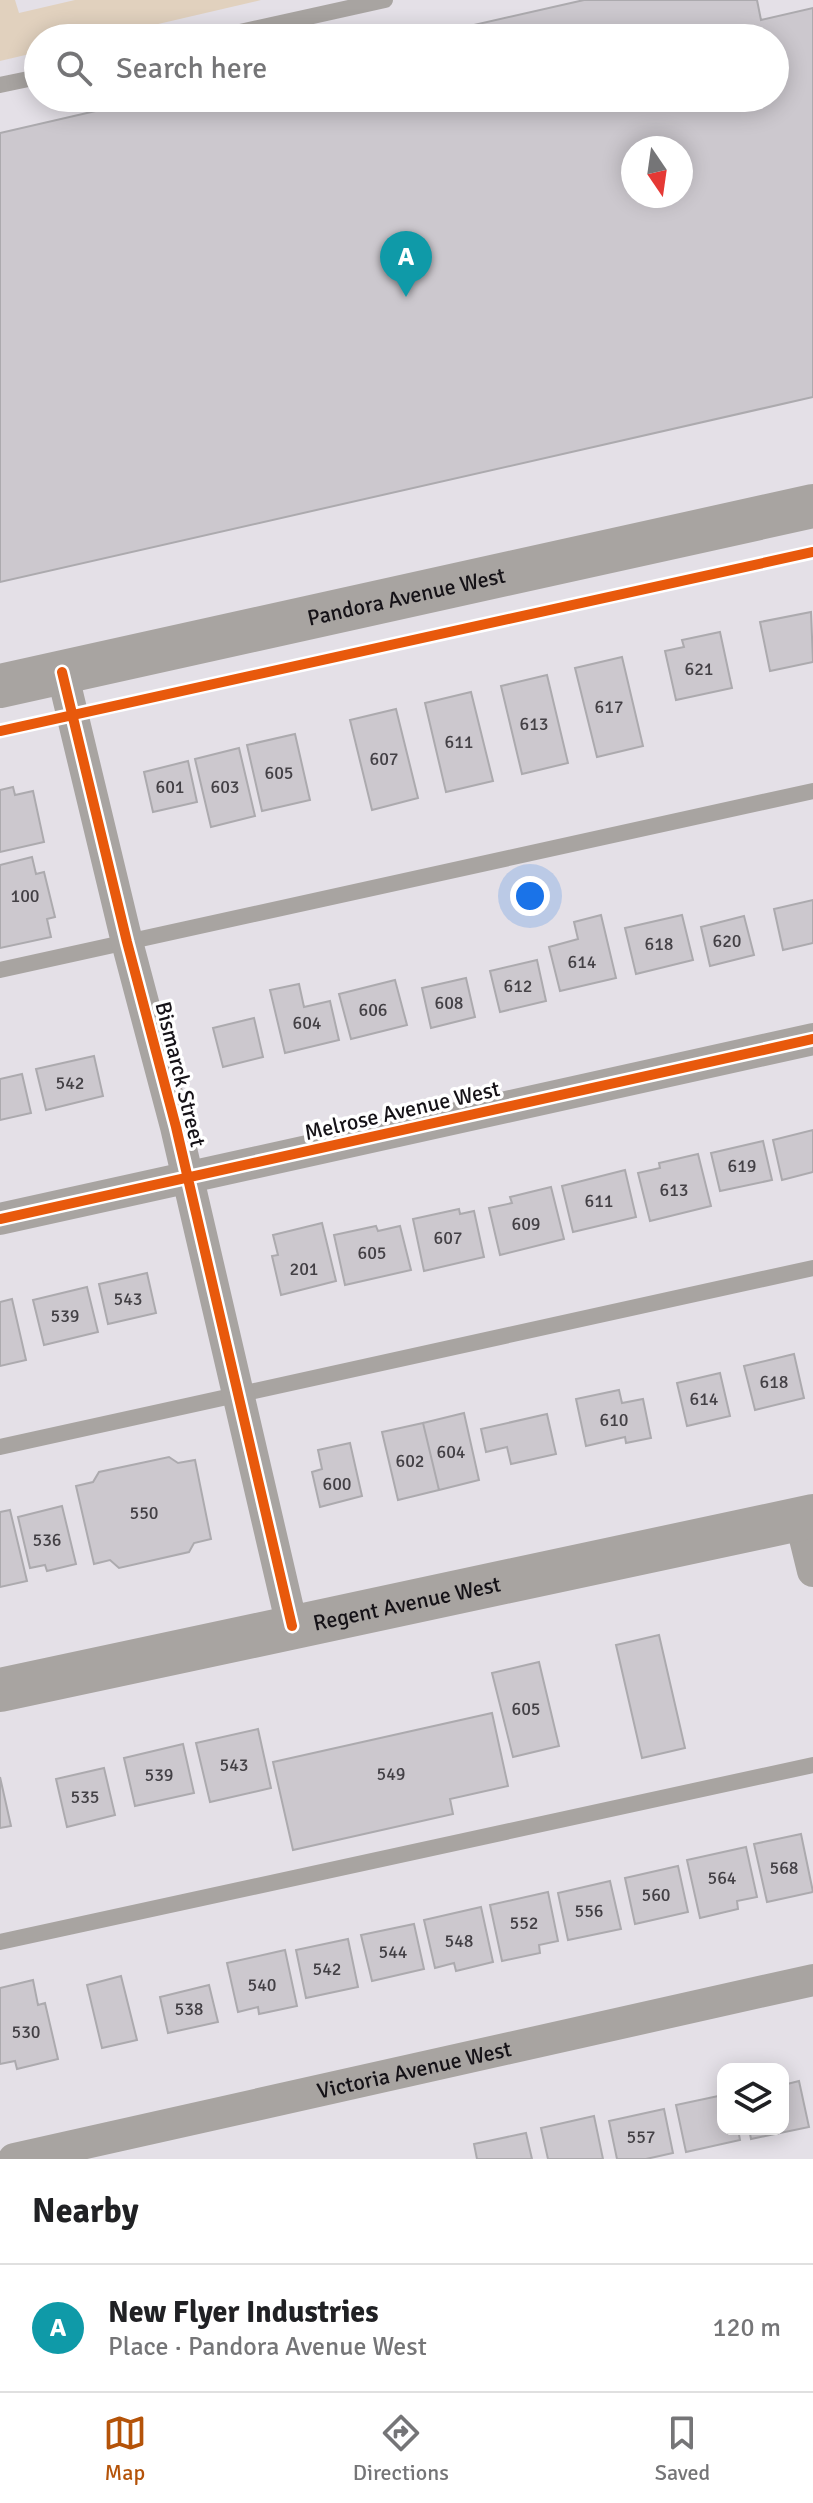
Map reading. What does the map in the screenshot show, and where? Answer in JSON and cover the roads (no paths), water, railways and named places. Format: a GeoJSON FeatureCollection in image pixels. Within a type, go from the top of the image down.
{"type":"FeatureCollection","features":[{"type":"Feature","properties":{"kind":"street","name":"Pandora Avenue West"},"geometry":{"type":"LineString","coordinates":[[0,686],[813,506]]}},
{"type":"Feature","properties":{"kind":"street","name":"Bismarck Street"},"geometry":{"type":"LineString","coordinates":[[62,672],[187,1176],[292,1626]]}},
{"type":"Feature","properties":{"kind":"street","name":"Melrose Avenue West"},"geometry":{"type":"LineString","coordinates":[[0,1219],[813,1039]]}},
{"type":"Feature","properties":{"kind":"street","name":"Regent Avenue West"},"geometry":{"type":"LineString","coordinates":[[0,1690],[806,1517]]}},
{"type":"Feature","properties":{"kind":"street"},"geometry":{"type":"LineString","coordinates":[[806,1517],[813,1571]]}},
{"type":"Feature","properties":{"kind":"street","name":"Victoria Avenue West"},"geometry":{"type":"LineString","coordinates":[[14,2159],[813,1980]]}},
{"type":"Feature","properties":{"kind":"lane"},"geometry":{"type":"LineString","coordinates":[[276,24],[385,0]]}},
{"type":"Feature","properties":{"kind":"lane"},"geometry":{"type":"LineString","coordinates":[[0,85],[24,80]]}},
{"type":"Feature","properties":{"kind":"lane"},"geometry":{"type":"LineString","coordinates":[[0,970],[813,791]]}},
{"type":"Feature","properties":{"kind":"lane"},"geometry":{"type":"LineString","coordinates":[[0,1447],[813,1268]]}},
{"type":"Feature","properties":{"kind":"lane"},"geometry":{"type":"LineString","coordinates":[[0,1942],[813,1765]]}},
{"type":"Feature","properties":{"kind":"place","name":"New Flyer Industries"},"geometry":{"type":"Point","coordinates":[406,297]}}]}
